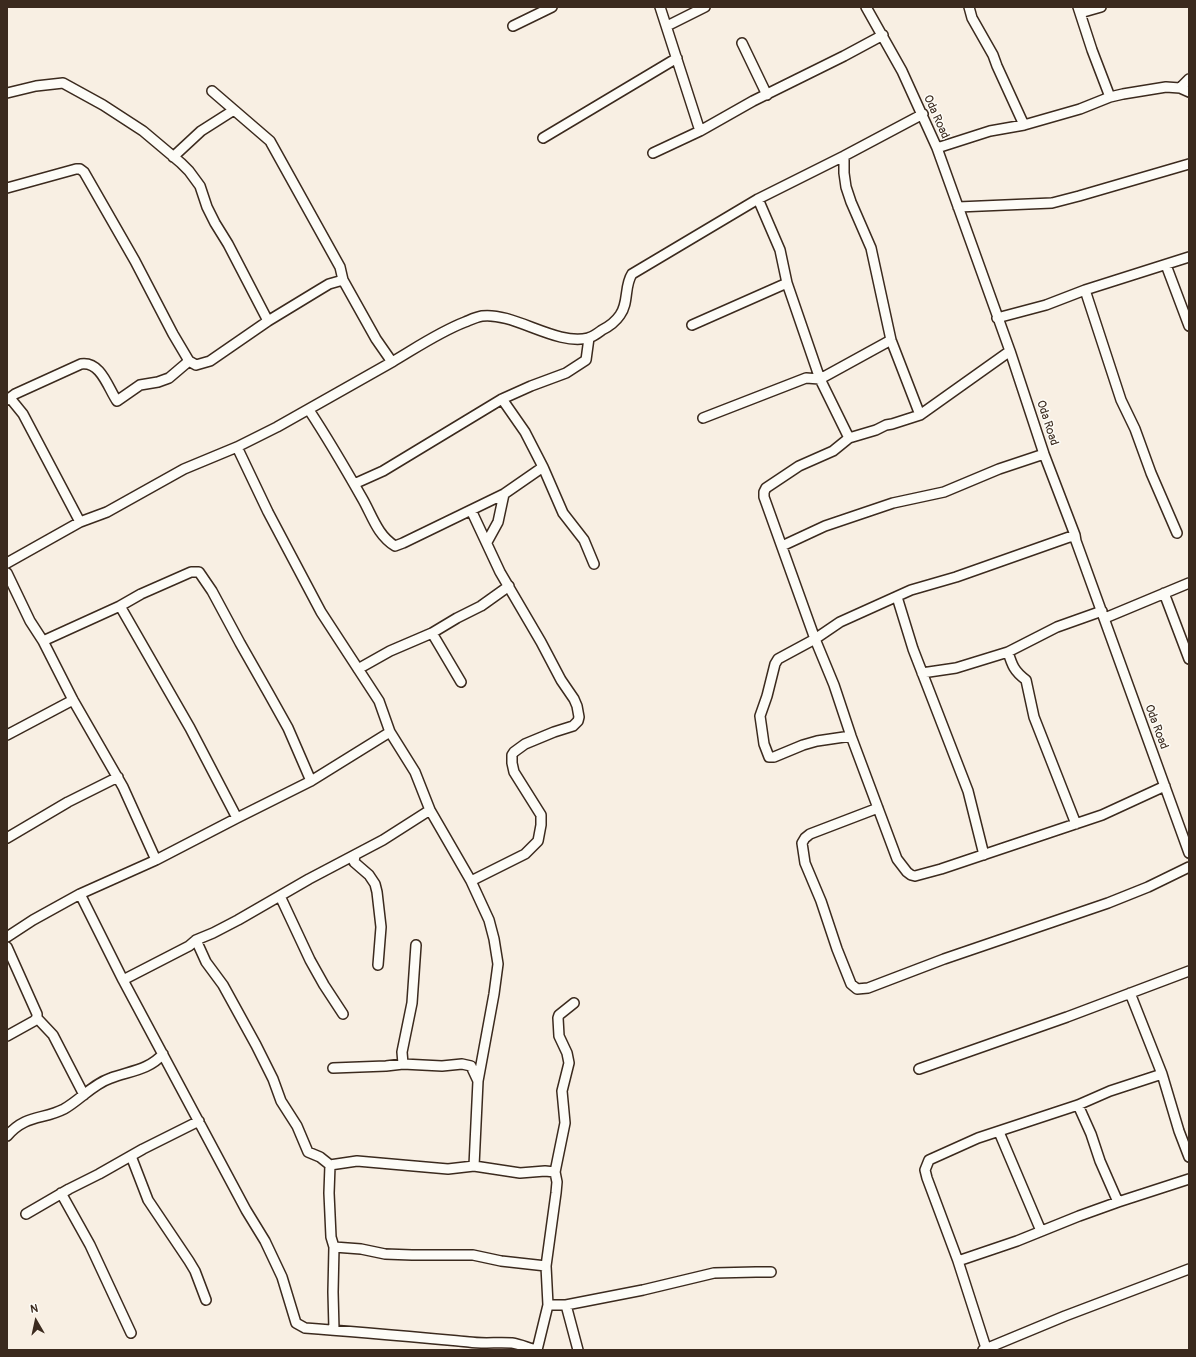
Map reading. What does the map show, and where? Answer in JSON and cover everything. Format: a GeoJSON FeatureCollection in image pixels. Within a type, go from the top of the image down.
{"type":"FeatureCollection","features":[{"type":"Feature","properties":{"kind":"street"},"geometry":{"type":"LineString","coordinates":[[513,26],[552,7]]}},
{"type":"Feature","properties":{"kind":"street"},"geometry":{"type":"LineString","coordinates":[[660,7],[700,131]]}},
{"type":"Feature","properties":{"kind":"street"},"geometry":{"type":"LineString","coordinates":[[667,26],[705,7]]}},
{"type":"Feature","properties":{"kind":"street","name":"Oda Road"},"geometry":{"type":"LineString","coordinates":[[866,7],[902,71],[923,114],[937,148],[1010,351],[1044,454],[1071,528],[1075,535],[1189,853]]}},
{"type":"Feature","properties":{"kind":"street"},"geometry":{"type":"LineString","coordinates":[[969,7],[972,18],[993,55],[1024,125]]}},
{"type":"Feature","properties":{"kind":"street"},"geometry":{"type":"LineString","coordinates":[[1101,7],[1079,10],[1110,97]]}},
{"type":"Feature","properties":{"kind":"street"},"geometry":{"type":"LineString","coordinates":[[653,153],[700,131],[883,35]]}},
{"type":"Feature","properties":{"kind":"street"},"geometry":{"type":"LineString","coordinates":[[742,43],[767,95]]}},
{"type":"Feature","properties":{"kind":"street"},"geometry":{"type":"LineString","coordinates":[[543,138],[677,58]]}},
{"type":"Feature","properties":{"kind":"street"},"geometry":{"type":"LineString","coordinates":[[1180,88],[1189,79]]}},
{"type":"Feature","properties":{"kind":"street"},"geometry":{"type":"LineString","coordinates":[[7,93],[36,86],[63,83],[103,105],[143,131],[173,157],[189,172],[200,186],[207,207],[215,223],[228,244],[268,320]]}},
{"type":"Feature","properties":{"kind":"street"},"geometry":{"type":"LineString","coordinates":[[937,148],[990,131],[1024,125],[1080,109],[1110,97],[1156,88],[1180,88],[1189,92]]}},
{"type":"Feature","properties":{"kind":"street"},"geometry":{"type":"LineString","coordinates":[[212,91],[270,141],[340,267],[343,280],[376,339],[392,362]]}},
{"type":"Feature","properties":{"kind":"street"},"geometry":{"type":"LineString","coordinates":[[173,157],[201,131],[234,110]]}},
{"type":"Feature","properties":{"kind":"street"},"geometry":{"type":"LineString","coordinates":[[7,563],[80,522],[107,512],[184,469],[237,447],[277,428],[458,325],[479,317],[492,315],[551,334],[573,339],[589,338],[608,326],[620,315],[625,304],[628,283],[632,274],[758,199],[923,114]]}},
{"type":"Feature","properties":{"kind":"street"},"geometry":{"type":"LineString","coordinates":[[844,156],[846,186],[851,202],[872,248],[891,340],[920,415]]}},
{"type":"Feature","properties":{"kind":"street"},"geometry":{"type":"LineString","coordinates":[[958,207],[1052,203],[1189,164]]}},
{"type":"Feature","properties":{"kind":"street"},"geometry":{"type":"LineString","coordinates":[[7,188],[76,169],[80,169],[84,172],[135,261],[161,313],[189,361],[196,364],[210,361],[268,320],[329,284],[343,280]]}},
{"type":"Feature","properties":{"kind":"street"},"geometry":{"type":"LineString","coordinates":[[758,199],[780,250],[787,283],[820,379],[849,438]]}},
{"type":"Feature","properties":{"kind":"street"},"geometry":{"type":"LineString","coordinates":[[997,318],[1046,305],[1085,290],[1189,257]]}},
{"type":"Feature","properties":{"kind":"street"},"geometry":{"type":"LineString","coordinates":[[1166,265],[1189,326]]}},
{"type":"Feature","properties":{"kind":"street"},"geometry":{"type":"LineString","coordinates":[[692,325],[787,283]]}},
{"type":"Feature","properties":{"kind":"street"},"geometry":{"type":"LineString","coordinates":[[1085,290],[1121,400],[1135,429],[1151,473],[1177,533]]}},
{"type":"Feature","properties":{"kind":"street"},"geometry":{"type":"LineString","coordinates":[[354,484],[383,471],[502,399],[566,373],[586,360],[589,338]]}},
{"type":"Feature","properties":{"kind":"street"},"geometry":{"type":"LineString","coordinates":[[703,418],[806,378],[820,379],[891,340]]}},
{"type":"Feature","properties":{"kind":"street"},"geometry":{"type":"LineString","coordinates":[[1010,351],[920,415],[849,438],[833,451],[799,466],[766,488],[764,498],[897,859],[911,875],[915,876],[941,869],[1102,815],[1165,786]]}},
{"type":"Feature","properties":{"kind":"street"},"geometry":{"type":"LineString","coordinates":[[80,522],[23,414],[8,399],[15,394],[87,363],[92,365],[102,374],[117,401],[140,386],[169,378],[189,361]]}},
{"type":"Feature","properties":{"kind":"street"},"geometry":{"type":"LineString","coordinates":[[502,399],[525,432],[543,467],[563,513],[584,540],[594,564]]}},
{"type":"Feature","properties":{"kind":"street"},"geometry":{"type":"LineString","coordinates":[[310,410],[382,534],[395,546],[504,494],[543,467]]}},
{"type":"Feature","properties":{"kind":"street"},"geometry":{"type":"LineString","coordinates":[[237,447],[268,512],[321,612],[379,700],[390,732],[416,772],[430,810],[471,880],[489,920],[498,964],[478,1081],[474,1166]]}},
{"type":"Feature","properties":{"kind":"street"},"geometry":{"type":"LineString","coordinates":[[782,546],[840,521],[893,503],[944,492],[999,469],[1044,454]]}},
{"type":"Feature","properties":{"kind":"street"},"geometry":{"type":"LineString","coordinates":[[487,542],[498,522],[504,494]]}},
{"type":"Feature","properties":{"kind":"street"},"geometry":{"type":"LineString","coordinates":[[471,510],[500,572],[541,642],[560,680],[574,699],[579,717],[578,721],[573,726],[525,744],[512,755],[514,772],[541,815],[538,841],[525,854],[471,880]]}},
{"type":"Feature","properties":{"kind":"street"},"geometry":{"type":"LineString","coordinates":[[851,736],[810,743],[774,757],[769,757],[760,716],[775,664],[781,657],[815,639],[840,622],[911,590],[956,577],[1075,535]]}},
{"type":"Feature","properties":{"kind":"street"},"geometry":{"type":"LineString","coordinates":[[43,641],[120,606],[141,594],[191,572],[199,572],[212,590],[288,728],[311,781]]}},
{"type":"Feature","properties":{"kind":"street"},"geometry":{"type":"LineString","coordinates":[[7,573],[30,621],[43,641],[73,700],[118,777],[156,860]]}},
{"type":"Feature","properties":{"kind":"street"},"geometry":{"type":"LineString","coordinates":[[922,673],[956,668],[1008,652],[1057,627],[1103,614],[1164,593],[1189,582]]}},
{"type":"Feature","properties":{"kind":"street"},"geometry":{"type":"LineString","coordinates":[[358,669],[390,651],[432,633],[456,618],[481,606],[509,586]]}},
{"type":"Feature","properties":{"kind":"street"},"geometry":{"type":"LineString","coordinates":[[1164,593],[1189,660]]}},
{"type":"Feature","properties":{"kind":"street"},"geometry":{"type":"LineString","coordinates":[[897,597],[922,673],[968,791],[984,855]]}},
{"type":"Feature","properties":{"kind":"street"},"geometry":{"type":"LineString","coordinates":[[120,606],[190,728],[237,818]]}},
{"type":"Feature","properties":{"kind":"street"},"geometry":{"type":"LineString","coordinates":[[432,633],[461,682]]}},
{"type":"Feature","properties":{"kind":"street"},"geometry":{"type":"LineString","coordinates":[[1008,652],[1011,664],[1016,673],[1026,680],[1034,717],[1076,824]]}},
{"type":"Feature","properties":{"kind":"street"},"geometry":{"type":"LineString","coordinates":[[7,735],[73,700]]}},
{"type":"Feature","properties":{"kind":"street"},"geometry":{"type":"LineString","coordinates":[[7,937],[33,920],[80,894],[156,860],[311,781],[390,732]]}},
{"type":"Feature","properties":{"kind":"street"},"geometry":{"type":"LineString","coordinates":[[7,838],[68,802],[118,777]]}},
{"type":"Feature","properties":{"kind":"street"},"geometry":{"type":"LineString","coordinates":[[878,808],[810,834],[802,843],[805,863],[821,901],[837,949],[851,984],[857,989],[868,988],[944,959],[1108,903],[1148,887],[1189,867]]}},
{"type":"Feature","properties":{"kind":"street"},"geometry":{"type":"LineString","coordinates":[[123,980],[189,946],[196,940],[238,920],[399,831],[430,810]]}},
{"type":"Feature","properties":{"kind":"street"},"geometry":{"type":"LineString","coordinates":[[355,855],[354,862],[369,875],[375,884],[377,892],[380,927],[378,965]]}},
{"type":"Feature","properties":{"kind":"street"},"geometry":{"type":"LineString","coordinates":[[80,894],[123,980],[198,1121],[246,1210],[265,1241],[282,1277],[296,1323],[305,1328],[390,1334],[470,1342],[512,1343],[536,1350],[548,1305],[546,1266],[556,1194],[557,1182],[555,1172],[565,1123],[562,1091],[569,1062],[567,1053],[559,1036],[558,1018],[559,1015],[574,1003]]}},
{"type":"Feature","properties":{"kind":"street"},"geometry":{"type":"LineString","coordinates":[[280,896],[310,960],[343,1014]]}},
{"type":"Feature","properties":{"kind":"street"},"geometry":{"type":"LineString","coordinates":[[196,940],[206,962],[223,985],[256,1045],[273,1079],[281,1101],[297,1126],[308,1152],[320,1157],[330,1166]]}},
{"type":"Feature","properties":{"kind":"street"},"geometry":{"type":"LineString","coordinates":[[403,1064],[402,1052],[412,1003],[416,945]]}},
{"type":"Feature","properties":{"kind":"street"},"geometry":{"type":"LineString","coordinates":[[7,947],[37,1014],[37,1018],[53,1036],[84,1095]]}},
{"type":"Feature","properties":{"kind":"street"},"geometry":{"type":"LineString","coordinates":[[919,1069],[1130,994],[1189,971]]}},
{"type":"Feature","properties":{"kind":"street"},"geometry":{"type":"LineString","coordinates":[[1130,994],[1162,1074],[1179,1132],[1189,1157]]}},
{"type":"Feature","properties":{"kind":"street"},"geometry":{"type":"LineString","coordinates":[[7,1036],[34,1022],[37,1018]]}},
{"type":"Feature","properties":{"kind":"street"},"geometry":{"type":"LineString","coordinates":[[7,1136],[15,1128],[29,1119],[58,1112],[70,1106],[111,1078],[146,1068],[157,1061],[163,1054]]}},
{"type":"Feature","properties":{"kind":"street"},"geometry":{"type":"LineString","coordinates":[[333,1068],[403,1064],[442,1066],[467,1064],[471,1066],[478,1081]]}},
{"type":"Feature","properties":{"kind":"street"},"geometry":{"type":"LineString","coordinates":[[1162,1074],[1110,1091],[1078,1105],[978,1138],[929,1160],[925,1170],[958,1261],[985,1349],[1065,1316],[1189,1269]]}},
{"type":"Feature","properties":{"kind":"street"},"geometry":{"type":"LineString","coordinates":[[1078,1105],[1118,1202]]}},
{"type":"Feature","properties":{"kind":"street"},"geometry":{"type":"LineString","coordinates":[[26,1214],[61,1193],[198,1121]]}},
{"type":"Feature","properties":{"kind":"street"},"geometry":{"type":"LineString","coordinates":[[999,1132],[1041,1231]]}},
{"type":"Feature","properties":{"kind":"street"},"geometry":{"type":"LineString","coordinates":[[130,1156],[148,1200],[189,1260],[206,1300]]}},
{"type":"Feature","properties":{"kind":"street"},"geometry":{"type":"LineString","coordinates":[[330,1166],[357,1161],[448,1169],[474,1166],[520,1172],[555,1172]]}},
{"type":"Feature","properties":{"kind":"street"},"geometry":{"type":"LineString","coordinates":[[330,1166],[329,1193],[331,1237],[334,1247],[334,1330]]}},
{"type":"Feature","properties":{"kind":"street"},"geometry":{"type":"LineString","coordinates":[[958,1261],[1017,1241],[1118,1202],[1189,1179]]}},
{"type":"Feature","properties":{"kind":"street"},"geometry":{"type":"LineString","coordinates":[[61,1193],[90,1245],[131,1333]]}},
{"type":"Feature","properties":{"kind":"street"},"geometry":{"type":"LineString","coordinates":[[334,1247],[361,1249],[385,1254],[472,1255],[502,1261],[546,1266]]}},
{"type":"Feature","properties":{"kind":"street"},"geometry":{"type":"LineString","coordinates":[[548,1305],[566,1305],[643,1290],[714,1273],[771,1272]]}},
{"type":"Feature","properties":{"kind":"street"},"geometry":{"type":"LineString","coordinates":[[566,1305],[578,1350]]}}]}
